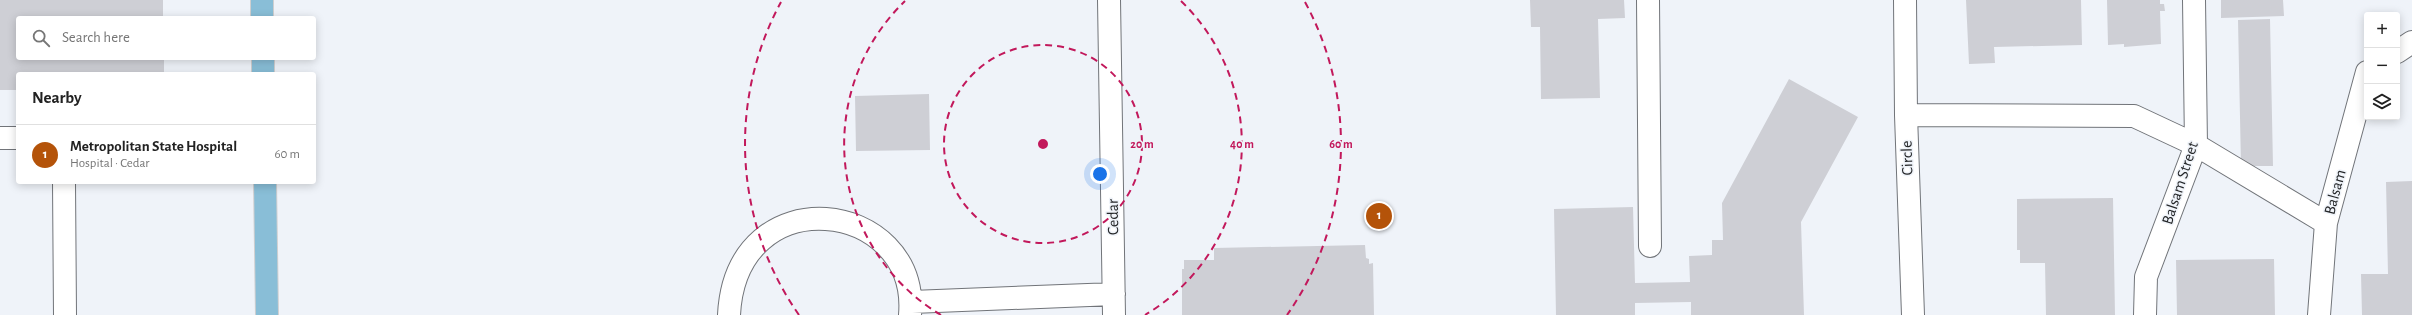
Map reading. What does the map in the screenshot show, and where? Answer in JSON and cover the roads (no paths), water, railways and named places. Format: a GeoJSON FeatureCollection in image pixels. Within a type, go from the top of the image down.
{"type":"FeatureCollection","features":[{"type":"Feature","properties":{"kind":"main road"},"geometry":{"type":"LineString","coordinates":[[262,0],[262,16]]}},
{"type":"Feature","properties":{"kind":"main road"},"geometry":{"type":"LineString","coordinates":[[263,60],[263,72]]}},
{"type":"Feature","properties":{"kind":"main road"},"geometry":{"type":"LineString","coordinates":[[265,184],[267,315]]}},
{"type":"Feature","properties":{"kind":"street","name":"Cedar"},"geometry":{"type":"LineString","coordinates":[[1109,0],[1114,304]]}},
{"type":"Feature","properties":{"kind":"street"},"geometry":{"type":"LineString","coordinates":[[1648,0],[1650,246]]}},
{"type":"Feature","properties":{"kind":"street","name":"Circle"},"geometry":{"type":"LineString","coordinates":[[1905,0],[1906,115],[1913,315]]}},
{"type":"Feature","properties":{"kind":"street","name":"Balsam Street"},"geometry":{"type":"LineString","coordinates":[[2145,315],[2146,278],[2196,145],[2194,0]]}},
{"type":"Feature","properties":{"kind":"street"},"geometry":{"type":"LineString","coordinates":[[2400,50],[2412,42]]}},
{"type":"Feature","properties":{"kind":"street","name":"Balsam"},"geometry":{"type":"LineString","coordinates":[[2319,315],[2326,223],[2364,83]]}},
{"type":"Feature","properties":{"kind":"street"},"geometry":{"type":"LineString","coordinates":[[1906,115],[2134,116],[2196,145],[2326,223]]}},
{"type":"Feature","properties":{"kind":"street"},"geometry":{"type":"LineString","coordinates":[[0,138],[16,138]]}},
{"type":"Feature","properties":{"kind":"street"},"geometry":{"type":"LineString","coordinates":[[64,184],[65,315]]}},
{"type":"Feature","properties":{"kind":"street"},"geometry":{"type":"LineString","coordinates":[[729,315],[733,283],[746,255],[769,233],[798,220],[822,218],[830,218],[861,227],[886,246],[904,272],[911,309],[1114,304]]}},
{"type":"Feature","properties":{"kind":"place","name":"Metropolitan State Hospital"},"geometry":{"type":"Point","coordinates":[1379,216]}}]}
